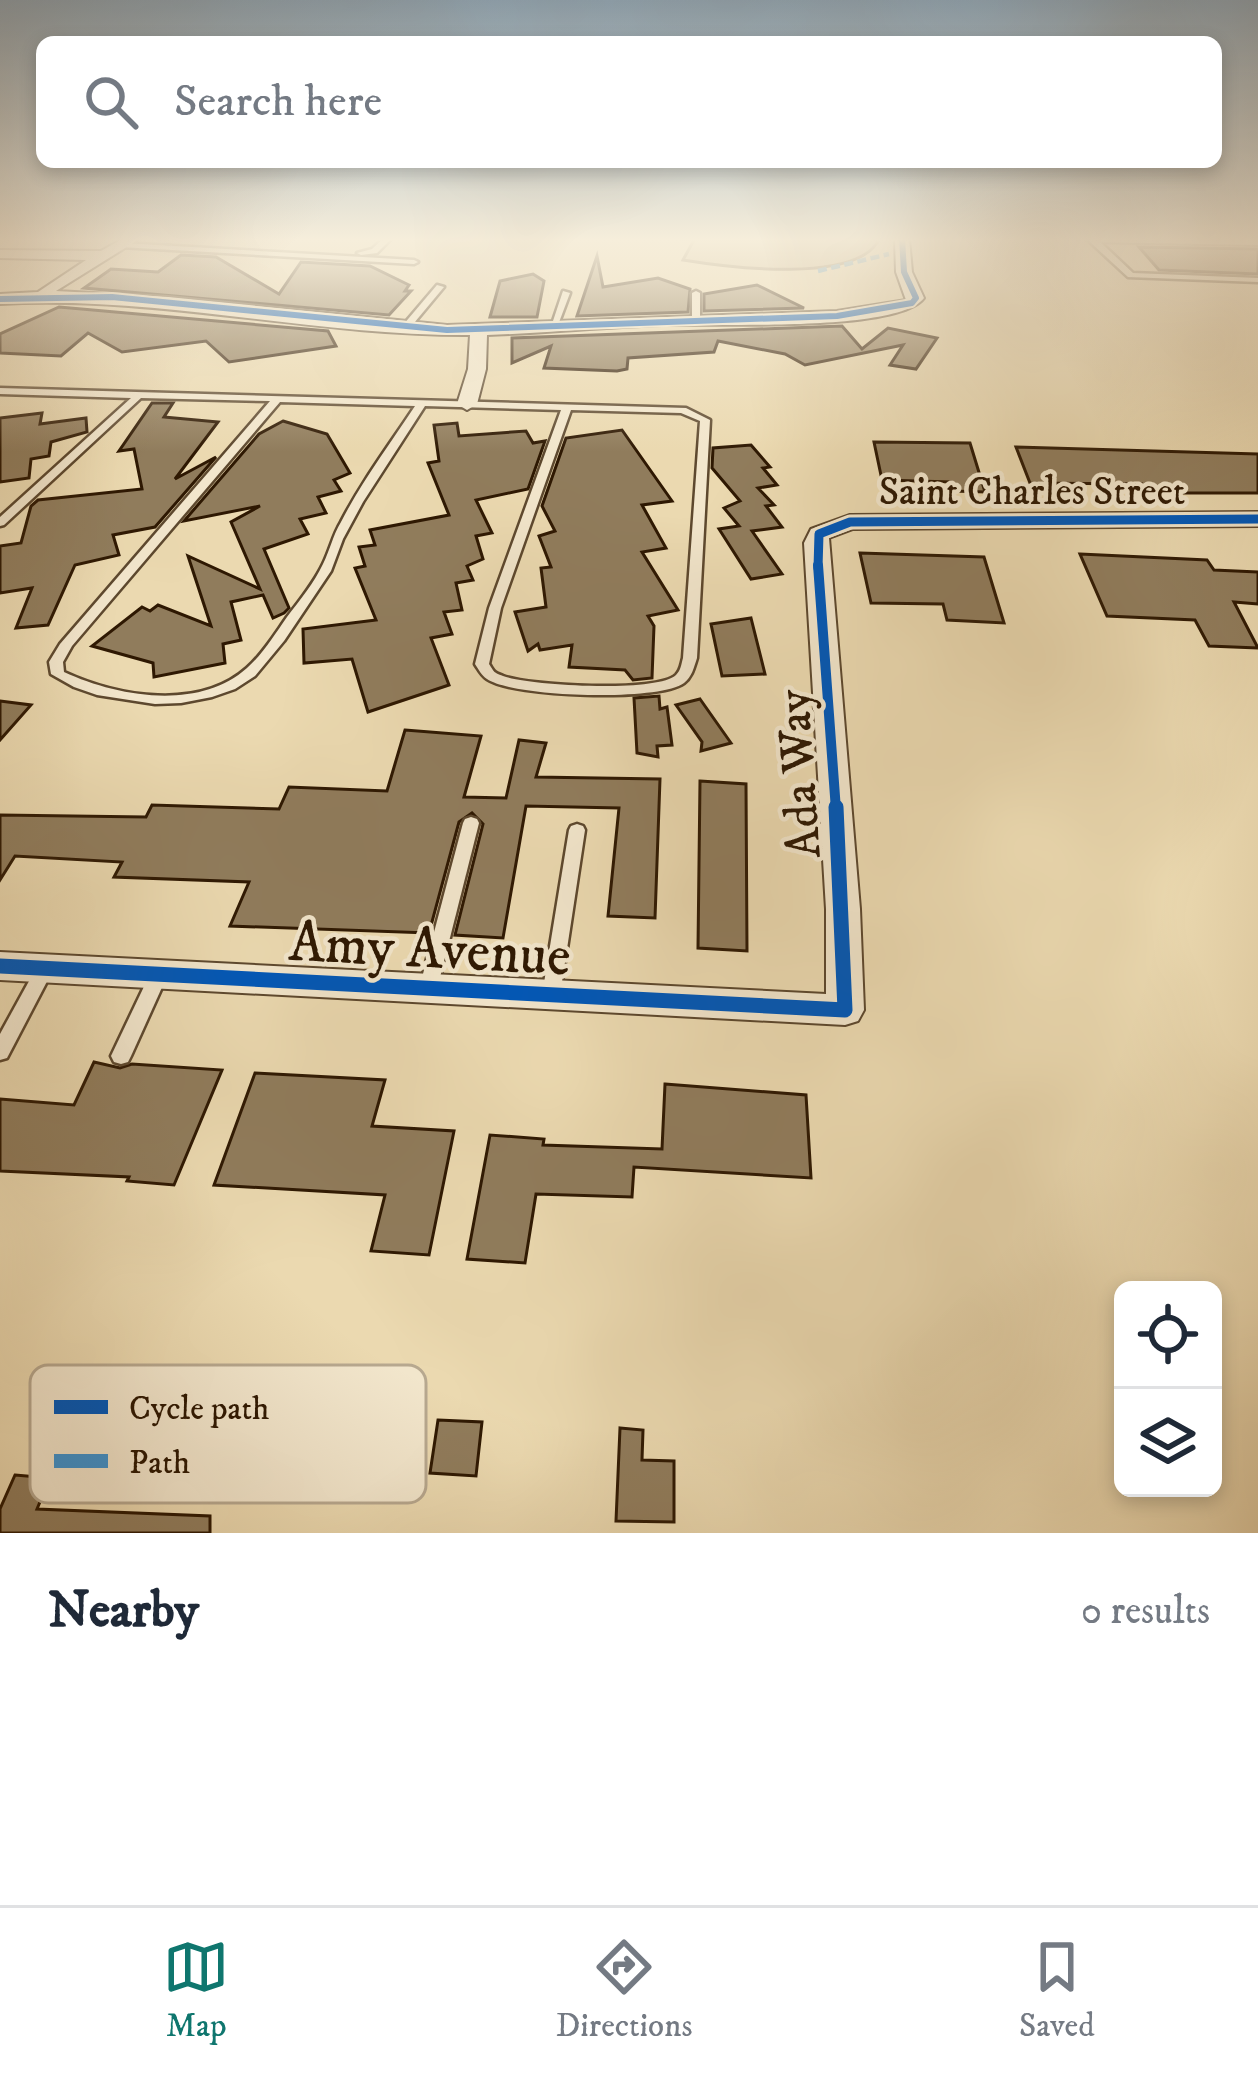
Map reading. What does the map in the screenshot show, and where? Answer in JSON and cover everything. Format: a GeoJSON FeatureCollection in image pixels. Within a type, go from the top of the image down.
{"type":"FeatureCollection","features":[{"type":"Feature","properties":{"kind":"street"},"geometry":{"type":"LineString","coordinates":[[251,310],[406,327],[479,328],[762,319],[861,310]]}},
{"type":"Feature","properties":{"kind":"street"},"geometry":{"type":"LineString","coordinates":[[467,404],[477,369],[479,328]]}},
{"type":"Feature","properties":{"kind":"street","name":"Saint Charles Street"},"geometry":{"type":"LineString","coordinates":[[816,543],[829,528],[850,522],[1258,518]]}},
{"type":"Feature","properties":{"kind":"street","name":"Ada Way"},"geometry":{"type":"LineString","coordinates":[[816,543],[843,909],[845,999]]}},
{"type":"Feature","properties":{"kind":"street","name":"Amy Avenue"},"geometry":{"type":"LineString","coordinates":[[0,966],[845,1010],[845,999]]}},
{"type":"Feature","properties":{"kind":"lane"},"geometry":{"type":"LineString","coordinates":[[406,327],[421,310]]}},
{"type":"Feature","properties":{"kind":"lane"},"geometry":{"type":"LineString","coordinates":[[554,325],[560,310]]}},
{"type":"Feature","properties":{"kind":"lane"},"geometry":{"type":"LineString","coordinates":[[696,310],[696,319]]}},
{"type":"Feature","properties":{"kind":"lane"},"geometry":{"type":"LineString","coordinates":[[1,392],[421,404],[467,404],[677,410],[704,420],[690,658],[686,673],[671,684],[631,689],[517,683],[492,677],[482,664],[495,608],[567,407]]}},
{"type":"Feature","properties":{"kind":"lane"},"geometry":{"type":"LineString","coordinates":[[0,523],[139,395]]}},
{"type":"Feature","properties":{"kind":"lane"},"geometry":{"type":"LineString","coordinates":[[277,399],[67,644],[56,662],[58,674],[91,688],[159,697],[208,693],[246,677],[266,656],[325,569],[345,524],[421,404]]}},
{"type":"Feature","properties":{"kind":"lane"},"geometry":{"type":"LineString","coordinates":[[428,989],[471,823]]}},
{"type":"Feature","properties":{"kind":"lane"},"geometry":{"type":"LineString","coordinates":[[551,995],[577,830]]}},
{"type":"Feature","properties":{"kind":"lane"},"geometry":{"type":"LineString","coordinates":[[0,1052],[45,968]]}},
{"type":"Feature","properties":{"kind":"lane"},"geometry":{"type":"LineString","coordinates":[[121,1056],[159,974]]}},
{"type":"Feature","properties":{"kind":"building"},"geometry":{"type":"Polygon","coordinates":[[[53,310],[87,310],[328,331],[336,346],[229,362],[206,341],[122,352],[88,333],[61,356],[0,353],[0,334],[53,310]]]}},
{"type":"Feature","properties":{"kind":"building"},"geometry":{"type":"Polygon","coordinates":[[[327,310],[394,310],[389,315],[327,310]]]}},
{"type":"Feature","properties":{"kind":"building"},"geometry":{"type":"Polygon","coordinates":[[[492,310],[538,310],[537,317],[490,317],[492,310]]]}},
{"type":"Feature","properties":{"kind":"building"},"geometry":{"type":"Polygon","coordinates":[[[579,310],[688,310],[688,312],[577,316],[579,310]]]}},
{"type":"Feature","properties":{"kind":"building"},"geometry":{"type":"Polygon","coordinates":[[[842,326],[862,349],[888,328],[937,338],[916,369],[890,365],[903,345],[805,365],[785,354],[718,341],[714,352],[628,358],[627,369],[617,371],[544,368],[551,346],[512,363],[512,338],[842,326]]]}},
{"type":"Feature","properties":{"kind":"building"},"geometry":{"type":"Polygon","coordinates":[[[152,403],[173,403],[164,417],[218,422],[175,479],[216,457],[155,527],[113,535],[119,555],[75,565],[48,625],[16,628],[32,588],[0,593],[0,546],[21,543],[31,506],[38,500],[142,489],[134,449],[119,451],[152,403]]]}},
{"type":"Feature","properties":{"kind":"building"},"geometry":{"type":"Polygon","coordinates":[[[42,413],[40,424],[86,418],[87,432],[51,442],[49,456],[31,459],[29,478],[0,482],[0,418],[42,413]]]}},
{"type":"Feature","properties":{"kind":"building"},"geometry":{"type":"Polygon","coordinates":[[[283,421],[327,434],[350,473],[334,480],[341,491],[318,497],[326,513],[300,519],[308,534],[264,549],[289,608],[273,618],[263,595],[231,602],[241,640],[223,644],[225,663],[154,677],[153,663],[92,646],[142,607],[150,611],[158,605],[211,626],[188,556],[260,589],[231,522],[260,506],[184,521],[259,434],[283,421]]]}},
{"type":"Feature","properties":{"kind":"building"},"geometry":{"type":"Polygon","coordinates":[[[457,423],[459,436],[526,431],[533,443],[545,441],[528,489],[476,500],[492,533],[476,536],[483,559],[467,566],[473,580],[456,583],[462,610],[444,612],[452,634],[431,638],[449,685],[368,712],[352,659],[304,663],[303,629],[376,620],[355,568],[365,566],[359,547],[375,545],[370,530],[449,515],[428,463],[439,461],[434,425],[457,423]]]}},
{"type":"Feature","properties":{"kind":"building"},"geometry":{"type":"Polygon","coordinates":[[[622,430],[672,501],[642,505],[666,548],[642,552],[678,610],[648,616],[654,626],[652,678],[633,680],[625,670],[569,667],[572,645],[540,650],[538,644],[528,651],[515,612],[546,607],[541,568],[551,567],[539,536],[555,531],[542,506],[566,438],[622,430]]]}},
{"type":"Feature","properties":{"kind":"building"},"geometry":{"type":"Polygon","coordinates":[[[874,442],[970,443],[985,492],[953,491],[951,482],[882,480],[874,442]]]}},
{"type":"Feature","properties":{"kind":"building"},"geometry":{"type":"Polygon","coordinates":[[[751,445],[770,467],[763,468],[777,485],[758,488],[774,505],[766,506],[782,527],[752,531],[782,574],[751,579],[719,529],[739,526],[724,508],[740,501],[712,468],[713,448],[751,445]]]}},
{"type":"Feature","properties":{"kind":"building"},"geometry":{"type":"Polygon","coordinates":[[[1016,447],[1258,454],[1258,493],[1147,493],[1142,484],[1030,483],[1016,447]]]}},
{"type":"Feature","properties":{"kind":"building"},"geometry":{"type":"Polygon","coordinates":[[[860,553],[984,557],[1004,623],[947,620],[943,604],[871,603],[860,553]]]}},
{"type":"Feature","properties":{"kind":"building"},"geometry":{"type":"Polygon","coordinates":[[[1080,554],[1207,560],[1214,570],[1258,572],[1258,604],[1234,602],[1258,648],[1209,646],[1195,620],[1107,616],[1080,554]]]}},
{"type":"Feature","properties":{"kind":"building"},"geometry":{"type":"Polygon","coordinates":[[[751,618],[765,674],[722,676],[711,624],[751,618]]]}},
{"type":"Feature","properties":{"kind":"building"},"geometry":{"type":"Polygon","coordinates":[[[659,696],[660,709],[667,707],[672,745],[657,746],[658,757],[637,753],[634,698],[659,696]]]}},
{"type":"Feature","properties":{"kind":"building"},"geometry":{"type":"Polygon","coordinates":[[[700,699],[731,743],[701,751],[702,742],[676,705],[700,699]]]}},
{"type":"Feature","properties":{"kind":"building"},"geometry":{"type":"Polygon","coordinates":[[[0,701],[31,705],[0,740],[0,701]]]}},
{"type":"Feature","properties":{"kind":"building"},"geometry":{"type":"Polygon","coordinates":[[[405,730],[481,736],[464,797],[506,798],[519,740],[546,743],[536,777],[660,779],[655,918],[608,916],[619,808],[526,806],[503,938],[455,935],[483,824],[472,813],[459,822],[429,933],[230,926],[249,882],[114,877],[122,862],[15,856],[0,880],[0,815],[146,817],[152,805],[279,809],[289,787],[387,791],[405,730]]]}},
{"type":"Feature","properties":{"kind":"building"},"geometry":{"type":"Polygon","coordinates":[[[700,781],[746,784],[747,951],[698,948],[700,781]]]}},
{"type":"Feature","properties":{"kind":"building"},"geometry":{"type":"Polygon","coordinates":[[[94,1062],[120,1068],[132,1064],[222,1070],[174,1185],[127,1181],[129,1177],[0,1171],[0,1099],[74,1105],[94,1062]]]}},
{"type":"Feature","properties":{"kind":"building"},"geometry":{"type":"Polygon","coordinates":[[[255,1073],[385,1080],[372,1126],[454,1131],[429,1255],[371,1251],[385,1195],[214,1185],[255,1073]]]}},
{"type":"Feature","properties":{"kind":"building"},"geometry":{"type":"Polygon","coordinates":[[[665,1084],[806,1095],[811,1178],[634,1167],[632,1197],[536,1194],[525,1263],[467,1259],[490,1135],[544,1139],[543,1145],[662,1149],[665,1084]]]}},
{"type":"Feature","properties":{"kind":"building"},"geometry":{"type":"Polygon","coordinates":[[[438,1420],[482,1422],[476,1476],[430,1473],[438,1420]]]}},
{"type":"Feature","properties":{"kind":"building"},"geometry":{"type":"Polygon","coordinates":[[[620,1428],[643,1430],[642,1460],[674,1461],[674,1522],[616,1521],[620,1428]]]}},
{"type":"Feature","properties":{"kind":"building"},"geometry":{"type":"Polygon","coordinates":[[[15,1475],[30,1476],[30,1503],[40,1503],[37,1509],[210,1516],[210,1533],[0,1533],[0,1509],[15,1475]]]}},
{"type":"Feature","properties":{"kind":"cycle path"},"geometry":{"type":"LineString","coordinates":[[236,310],[447,330],[774,319],[889,310]]}},
{"type":"Feature","properties":{"kind":"cycle path"},"geometry":{"type":"LineString","coordinates":[[0,966],[845,1010],[819,534],[850,522],[1258,519]]}}]}
